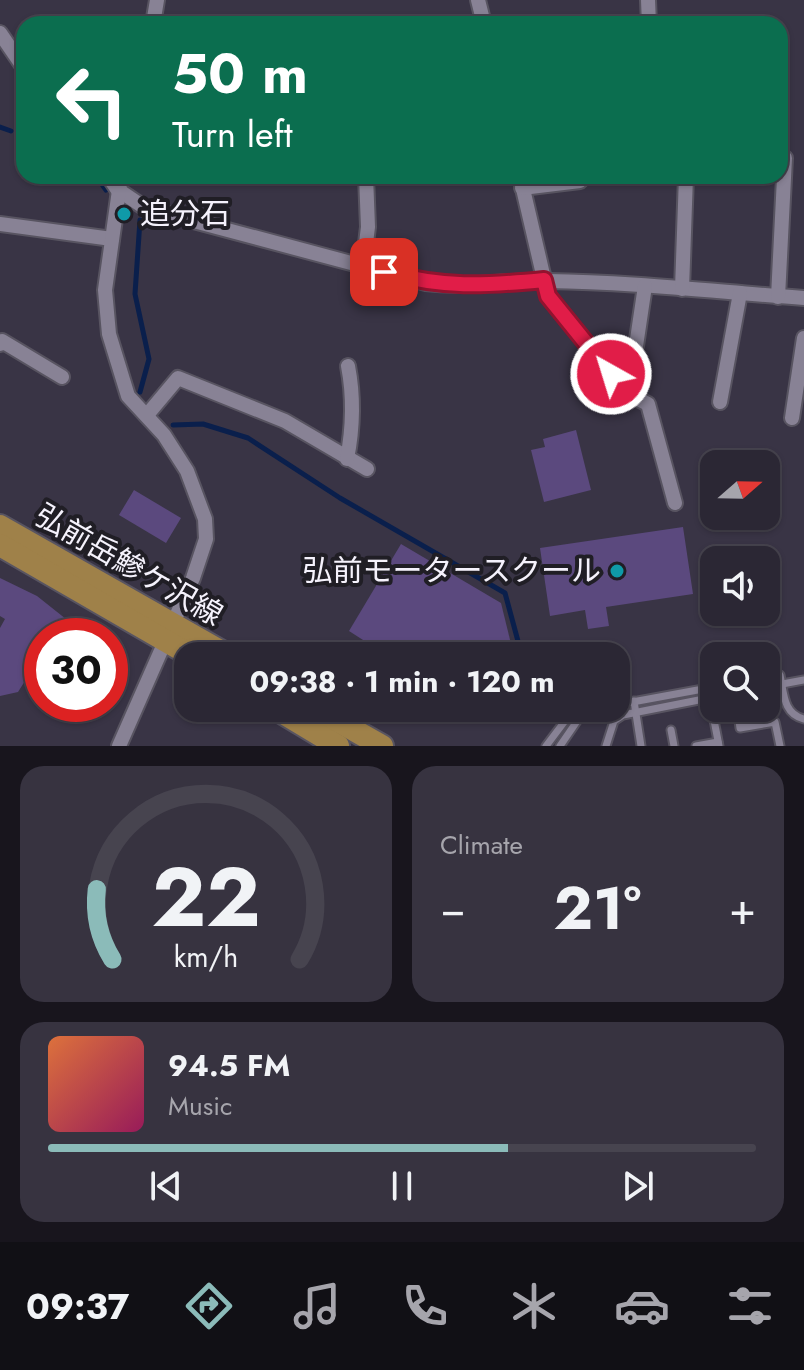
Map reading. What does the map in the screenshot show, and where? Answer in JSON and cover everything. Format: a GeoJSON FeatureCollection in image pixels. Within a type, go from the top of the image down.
{"type":"FeatureCollection","features":[{"type":"Feature","properties":{"kind":"main road","name":"弘前岳鰺ケ沢線"},"geometry":{"type":"LineString","coordinates":[[0,526],[167,631],[194,642]]}},
{"type":"Feature","properties":{"kind":"main road"},"geometry":{"type":"LineString","coordinates":[[0,545],[167,631],[178,642]]}},
{"type":"Feature","properties":{"kind":"main road"},"geometry":{"type":"LineString","coordinates":[[298,722],[338,746]]}},
{"type":"Feature","properties":{"kind":"main road"},"geometry":{"type":"LineString","coordinates":[[340,722],[382,746]]}},
{"type":"Feature","properties":{"kind":"street"},"geometry":{"type":"LineString","coordinates":[[0,33],[16,56]]}},
{"type":"Feature","properties":{"kind":"street"},"geometry":{"type":"LineString","coordinates":[[119,184],[105,290],[109,334],[128,396],[147,415],[187,471],[205,519],[206,539],[196,569],[119,746]]}},
{"type":"Feature","properties":{"kind":"street"},"geometry":{"type":"LineString","coordinates":[[121,184],[145,208],[426,283],[465,287],[544,280],[804,298]]}},
{"type":"Feature","properties":{"kind":"street"},"geometry":{"type":"LineString","coordinates":[[363,267],[368,227],[366,184]]}},
{"type":"Feature","properties":{"kind":"street"},"geometry":{"type":"LineString","coordinates":[[521,184],[548,296],[626,393],[648,404],[675,503]]}},
{"type":"Feature","properties":{"kind":"street"},"geometry":{"type":"LineString","coordinates":[[682,289],[686,184]]}},
{"type":"Feature","properties":{"kind":"street"},"geometry":{"type":"LineString","coordinates":[[778,297],[784,184]]}},
{"type":"Feature","properties":{"kind":"street"},"geometry":{"type":"LineString","coordinates":[[0,224],[112,239]]}},
{"type":"Feature","properties":{"kind":"street"},"geometry":{"type":"LineString","coordinates":[[636,346],[645,286]]}},
{"type":"Feature","properties":{"kind":"street"},"geometry":{"type":"LineString","coordinates":[[720,402],[740,293]]}},
{"type":"Feature","properties":{"kind":"street"},"geometry":{"type":"LineString","coordinates":[[792,418],[804,338]]}},
{"type":"Feature","properties":{"kind":"street"},"geometry":{"type":"LineString","coordinates":[[0,344],[2,341],[62,377]]}},
{"type":"Feature","properties":{"kind":"street"},"geometry":{"type":"LineString","coordinates":[[347,459],[352,399],[348,366]]}},
{"type":"Feature","properties":{"kind":"street"},"geometry":{"type":"LineString","coordinates":[[147,415],[178,378],[285,421],[367,469]]}},
{"type":"Feature","properties":{"kind":"lane"},"geometry":{"type":"LineString","coordinates":[[780,675],[786,706],[793,716],[804,719]]}},
{"type":"Feature","properties":{"kind":"lane"},"geometry":{"type":"LineString","coordinates":[[782,684],[804,680]]}},
{"type":"Feature","properties":{"kind":"lane"},"geometry":{"type":"LineString","coordinates":[[630,702],[700,689]]}},
{"type":"Feature","properties":{"kind":"lane"},"geometry":{"type":"LineString","coordinates":[[606,746],[614,721],[635,712],[700,700]]}},
{"type":"Feature","properties":{"kind":"lane"},"geometry":{"type":"LineString","coordinates":[[634,701],[641,746]]}},
{"type":"Feature","properties":{"kind":"lane"},"geometry":{"type":"LineString","coordinates":[[546,746],[564,722]]}},
{"type":"Feature","properties":{"kind":"lane"},"geometry":{"type":"LineString","coordinates":[[560,746],[576,722]]}},
{"type":"Feature","properties":{"kind":"lane"},"geometry":{"type":"LineString","coordinates":[[696,746],[718,744],[715,722]]}},
{"type":"Feature","properties":{"kind":"lane"},"geometry":{"type":"LineString","coordinates":[[739,722],[740,728],[775,722],[780,746]]}},
{"type":"Feature","properties":{"kind":"lane"},"geometry":{"type":"LineString","coordinates":[[671,730],[674,746]]}},
{"type":"Feature","properties":{"kind":"building"},"geometry":{"type":"Polygon","coordinates":[[[576,430],[591,490],[544,502],[531,450],[545,447],[543,439],[576,430]]]}},
{"type":"Feature","properties":{"kind":"building"},"geometry":{"type":"Polygon","coordinates":[[[134,490],[181,518],[166,543],[119,515],[134,490]]]}},
{"type":"Feature","properties":{"kind":"building","name":"弘前モータースクール"},"geometry":{"type":"Polygon","coordinates":[[[683,527],[693,594],[606,607],[609,626],[588,629],[585,610],[550,616],[540,548],[683,527]]]}},
{"type":"Feature","properties":{"kind":"building"},"geometry":{"type":"Polygon","coordinates":[[[401,544],[501,603],[511,642],[366,642],[349,631],[401,544]]]}},
{"type":"Feature","properties":{"kind":"building"},"geometry":{"type":"Polygon","coordinates":[[[0,578],[37,596],[65,618],[24,618],[24,682],[18,692],[0,696],[0,628],[5,619],[0,616],[0,578]]]}},
{"type":"Feature","properties":{"kind":"waterway"},"geometry":{"type":"LineString","coordinates":[[0,127],[11,131]]}},
{"type":"Feature","properties":{"kind":"waterway"},"geometry":{"type":"LineString","coordinates":[[102,184],[106,190]]}},
{"type":"Feature","properties":{"kind":"waterway"},"geometry":{"type":"LineString","coordinates":[[140,220],[135,294],[149,359],[140,392]]}},
{"type":"Feature","properties":{"kind":"waterway"},"geometry":{"type":"LineString","coordinates":[[173,425],[203,424],[248,438],[340,498],[505,593],[518,642]]}},
{"type":"Feature","properties":{"kind":"place","name":"追分石"},"geometry":{"type":"Point","coordinates":[124,214]}},
{"type":"Feature","properties":{"kind":"place","name":"弘前モータースクール"},"geometry":{"type":"Point","coordinates":[617,571]}},
{"type":"Feature","properties":{"kind":"route"},"geometry":{"type":"LineString","coordinates":[[384,272],[426,283],[465,287],[544,280],[548,296],[611,374]]}}]}
